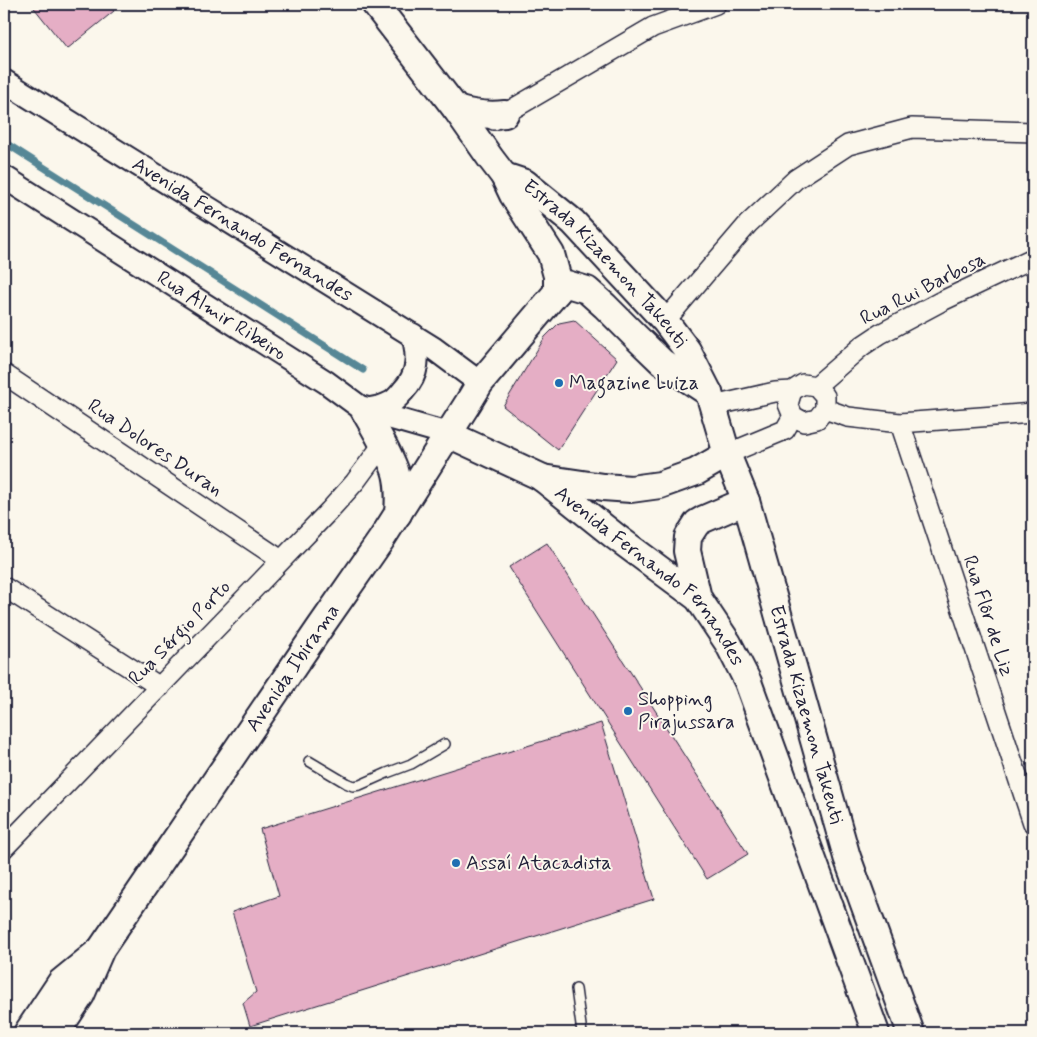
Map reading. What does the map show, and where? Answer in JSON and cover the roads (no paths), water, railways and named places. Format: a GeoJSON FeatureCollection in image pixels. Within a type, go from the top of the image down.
{"type":"FeatureCollection","features":[{"type":"Feature","properties":{"kind":"main road","name":"Estrada Kizaemon Takeuti"},"geometry":{"type":"LineString","coordinates":[[375,4],[456,109],[497,168],[551,254],[557,276],[556,292]]}},
{"type":"Feature","properties":{"kind":"main road"},"geometry":{"type":"LineString","coordinates":[[456,109],[478,115],[505,114]]}},
{"type":"Feature","properties":{"kind":"main road"},"geometry":{"type":"LineString","coordinates":[[497,168],[489,149],[496,125],[505,114]]}},
{"type":"Feature","properties":{"kind":"main road","name":"Estrada Kizaemon Takeuti"},"geometry":{"type":"LineString","coordinates":[[497,168],[525,183],[573,222],[665,320],[687,350],[711,400],[727,454],[746,502],[847,857],[911,1033]]}},
{"type":"Feature","properties":{"kind":"main road","name":"Estrada Kizaemon Takeuti"},"geometry":{"type":"LineString","coordinates":[[556,292],[567,284],[587,290],[662,362],[711,400]]}},
{"type":"Feature","properties":{"kind":"main road","name":"Avenida Ibirama"},"geometry":{"type":"LineString","coordinates":[[56,1033],[82,995],[101,949],[398,514],[480,383],[556,292]]}},
{"type":"Feature","properties":{"kind":"main road"},"geometry":{"type":"LineString","coordinates":[[480,383],[477,419],[479,438],[484,452]]}},
{"type":"Feature","properties":{"kind":"main road"},"geometry":{"type":"LineString","coordinates":[[364,410],[396,472],[399,501],[398,514]]}},
{"type":"Feature","properties":{"kind":"main road","name":"Avenida Fernando Fernandes"},"geometry":{"type":"LineString","coordinates":[[448,434],[541,478],[698,598],[728,643],[748,682],[876,1033]]}},
{"type":"Feature","properties":{"kind":"main road"},"geometry":{"type":"LineString","coordinates":[[541,478],[631,489],[660,485],[696,472],[727,454]]}},
{"type":"Feature","properties":{"kind":"main road"},"geometry":{"type":"LineString","coordinates":[[698,598],[687,551],[688,537],[697,523],[746,502]]}},
{"type":"Feature","properties":{"kind":"main road","name":"Avenida Ibirama"},"geometry":{"type":"LineString","coordinates":[[27,1033],[61,982],[101,949]]}},
{"type":"Feature","properties":{"kind":"street"},"geometry":{"type":"LineString","coordinates":[[654,27],[676,4]]}},
{"type":"Feature","properties":{"kind":"street"},"geometry":{"type":"LineString","coordinates":[[472,132],[654,27],[716,4]]}},
{"type":"Feature","properties":{"kind":"street","name":"Avenida Fernando Fernandes"},"geometry":{"type":"LineString","coordinates":[[4,80],[413,335],[480,383]]}},
{"type":"Feature","properties":{"kind":"street"},"geometry":{"type":"LineString","coordinates":[[665,320],[748,224],[796,179],[848,145],[912,128],[1033,132]]}},
{"type":"Feature","properties":{"kind":"street","name":"Rua Almir Ribeiro"},"geometry":{"type":"LineString","coordinates":[[4,177],[318,376],[364,410],[448,434]]}},
{"type":"Feature","properties":{"kind":"street","name":"Rua Rui Barbosa"},"geometry":{"type":"LineString","coordinates":[[816,386],[862,346],[880,334],[940,302],[1033,258]]}},
{"type":"Feature","properties":{"kind":"street"},"geometry":{"type":"LineString","coordinates":[[364,410],[381,407],[390,403],[409,384],[415,374],[417,360],[417,349],[413,335]]}},
{"type":"Feature","properties":{"kind":"street","name":"Rua Dolores Duran"},"geometry":{"type":"LineString","coordinates":[[4,374],[281,560]]}},
{"type":"Feature","properties":{"kind":"street"},"geometry":{"type":"LineString","coordinates":[[711,400],[792,391],[803,384],[816,386],[825,396],[825,409],[817,420],[804,422],[793,416],[788,404],[792,391]]}},
{"type":"Feature","properties":{"kind":"street"},"geometry":{"type":"LineString","coordinates":[[825,409],[848,417],[900,423],[1033,413]]}},
{"type":"Feature","properties":{"kind":"street"},"geometry":{"type":"LineString","coordinates":[[727,454],[785,430],[793,416]]}},
{"type":"Feature","properties":{"kind":"street","name":"Rua Flôr de Liz"},"geometry":{"type":"LineString","coordinates":[[900,423],[1033,823]]}},
{"type":"Feature","properties":{"kind":"street","name":"Rua Sérgio Porto"},"geometry":{"type":"LineString","coordinates":[[4,848],[355,482],[383,444]]}},
{"type":"Feature","properties":{"kind":"street"},"geometry":{"type":"LineString","coordinates":[[4,587],[160,687]]}},
{"type":"Feature","properties":{"kind":"lane"},"geometry":{"type":"LineString","coordinates":[[309,761],[353,786],[360,785],[411,764],[445,744]]}},
{"type":"Feature","properties":{"kind":"lane"},"geometry":{"type":"LineString","coordinates":[[576,989],[582,1033]]}},
{"type":"Feature","properties":{"kind":"waterway"},"geometry":{"type":"LineString","coordinates":[[4,142],[363,370]]}},
{"type":"Feature","properties":{"kind":"place","name":"Magazine Luiza"},"geometry":{"type":"Point","coordinates":[559,383]}},
{"type":"Feature","properties":{"kind":"place","name":"Shopping Pirajussara"},"geometry":{"type":"Point","coordinates":[628,711]}},
{"type":"Feature","properties":{"kind":"place","name":"Assaí Atacadista"},"geometry":{"type":"Point","coordinates":[456,863]}}]}
